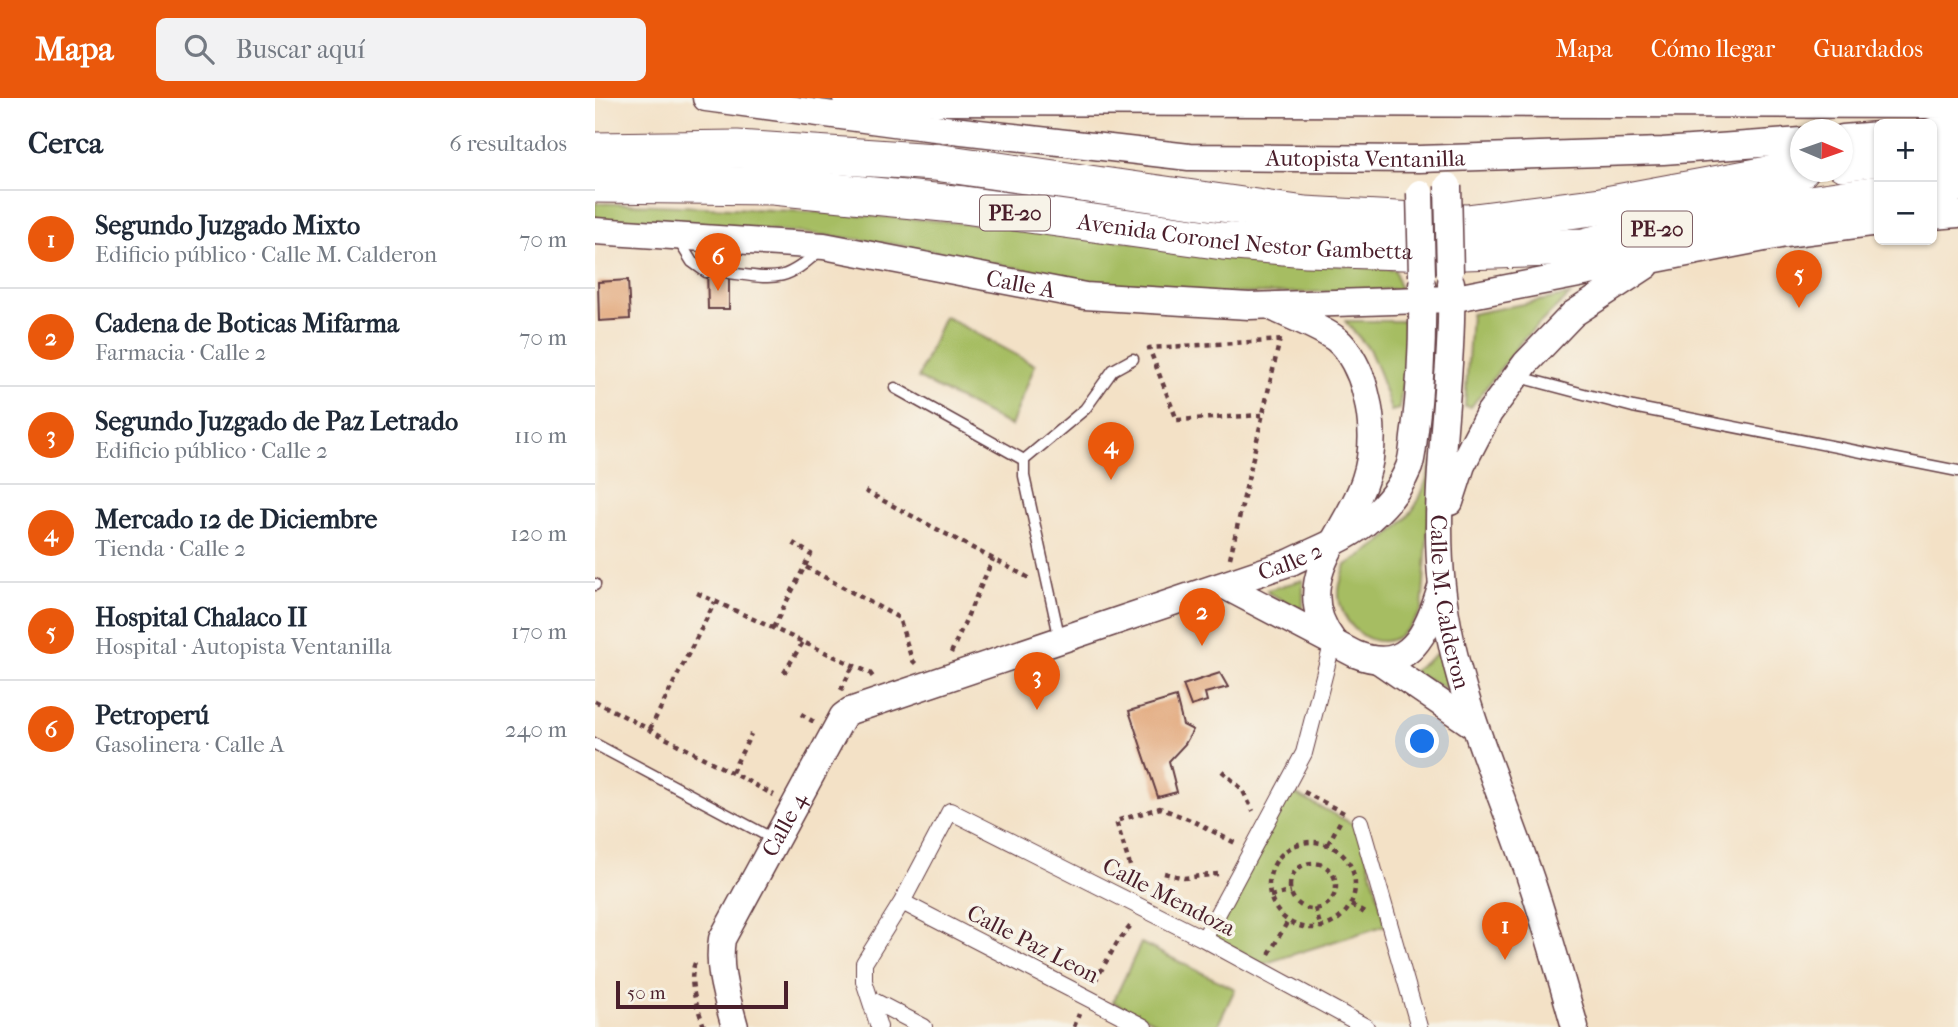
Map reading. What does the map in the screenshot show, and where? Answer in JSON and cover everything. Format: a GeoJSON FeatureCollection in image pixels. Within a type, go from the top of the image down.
{"type":"FeatureCollection","features":[{"type":"Feature","properties":{"kind":"highway","name":"Avenida Coronel Nestor Gambetta"},"geometry":{"type":"LineString","coordinates":[[595,151],[737,149],[935,162],[1292,213],[1430,253]]}},
{"type":"Feature","properties":{"kind":"highway"},"geometry":{"type":"LineString","coordinates":[[1937,151],[1958,149]]}},
{"type":"Feature","properties":{"kind":"highway"},"geometry":{"type":"LineString","coordinates":[[1853,161],[1874,158]]}},
{"type":"Feature","properties":{"kind":"highway","name":"PE-20"},"geometry":{"type":"LineString","coordinates":[[1430,253],[1467,223],[1601,206],[1790,171]]}},
{"type":"Feature","properties":{"kind":"highway"},"geometry":{"type":"LineString","coordinates":[[1937,186],[1958,183]]}},
{"type":"Feature","properties":{"kind":"highway","name":"Avenida Coronel Nestor Gambetta"},"geometry":{"type":"LineString","coordinates":[[595,184],[773,186],[964,205],[1223,241],[1307,248],[1430,253]]}},
{"type":"Feature","properties":{"kind":"highway","name":"PE-20"},"geometry":{"type":"LineString","coordinates":[[1430,253],[1584,247],[1694,220],[1874,195]]}},
{"type":"Feature","properties":{"kind":"street"},"geometry":{"type":"LineString","coordinates":[[706,98],[934,109],[1958,105]]}},
{"type":"Feature","properties":{"kind":"street"},"geometry":{"type":"LineString","coordinates":[[846,98],[901,107]]}},
{"type":"Feature","properties":{"kind":"street","name":"Autopista Ventanilla"},"geometry":{"type":"LineString","coordinates":[[934,109],[1189,157],[1447,159],[1663,151],[1790,142]]}},
{"type":"Feature","properties":{"kind":"street"},"geometry":{"type":"LineString","coordinates":[[1937,131],[1946,130],[1958,123]]}},
{"type":"Feature","properties":{"kind":"street"},"geometry":{"type":"LineString","coordinates":[[1853,137],[1874,135]]}},
{"type":"Feature","properties":{"kind":"street","name":"Calle 2"},"geometry":{"type":"LineString","coordinates":[[850,711],[1060,640],[1226,578],[1291,562],[1370,520],[1391,498],[1402,481],[1410,463],[1417,415],[1430,253],[1419,159]]}},
{"type":"Feature","properties":{"kind":"street","name":"Calle M. Calderon"},"geometry":{"type":"LineString","coordinates":[[1447,159],[1448,186],[1430,253],[1451,299],[1439,534],[1442,586],[1450,638],[1473,725],[1531,880],[1575,1027]]}},
{"type":"Feature","properties":{"kind":"street"},"geometry":{"type":"LineString","coordinates":[[1937,216],[1958,214]]}},
{"type":"Feature","properties":{"kind":"street"},"geometry":{"type":"LineString","coordinates":[[1451,299],[1785,234],[1874,223]]}},
{"type":"Feature","properties":{"kind":"street","name":"Calle A"},"geometry":{"type":"LineString","coordinates":[[595,231],[824,246],[1085,296],[1269,306],[1430,253]]}},
{"type":"Feature","properties":{"kind":"street"},"geometry":{"type":"LineString","coordinates":[[1439,534],[1462,465],[1489,413],[1516,376],[1573,314],[1659,257]]}},
{"type":"Feature","properties":{"kind":"street"},"geometry":{"type":"LineString","coordinates":[[1204,939],[1304,753],[1333,641],[1323,623],[1317,598],[1319,570],[1365,481],[1371,452],[1372,419],[1363,381],[1344,347],[1335,339],[1269,306]]}},
{"type":"Feature","properties":{"kind":"street"},"geometry":{"type":"LineString","coordinates":[[1226,578],[1355,654],[1378,660],[1473,725]]}},
{"type":"Feature","properties":{"kind":"street"},"geometry":{"type":"LineString","coordinates":[[1378,660],[1399,656],[1417,643],[1431,619],[1442,586]]}},
{"type":"Feature","properties":{"kind":"street","name":"Calle 4"},"geometry":{"type":"LineString","coordinates":[[735,1027],[721,975],[719,956],[722,939],[838,724],[850,711]]}},
{"type":"Feature","properties":{"kind":"street","name":"Calle Mendoza"},"geometry":{"type":"LineString","coordinates":[[902,901],[950,811],[1204,939],[1366,1027]]}},
{"type":"Feature","properties":{"kind":"street"},"geometry":{"type":"LineString","coordinates":[[1360,822],[1419,1027]]}},
{"type":"Feature","properties":{"kind":"street"},"geometry":{"type":"LineString","coordinates":[[879,1027],[863,971],[864,964],[902,901]]}},
{"type":"Feature","properties":{"kind":"street","name":"Calle Paz Leon"},"geometry":{"type":"LineString","coordinates":[[902,901],[1144,1027]]}},
{"type":"Feature","properties":{"kind":"street"},"geometry":{"type":"LineString","coordinates":[[870,999],[924,1027]]}},
{"type":"Feature","properties":{"kind":"lane"},"geometry":{"type":"LineString","coordinates":[[675,236],[692,262],[706,272]]}},
{"type":"Feature","properties":{"kind":"lane"},"geometry":{"type":"LineString","coordinates":[[729,273],[772,279],[790,274],[824,246]]}},
{"type":"Feature","properties":{"kind":"lane"},"geometry":{"type":"LineString","coordinates":[[1024,460],[1085,409],[1113,370],[1133,359]]}},
{"type":"Feature","properties":{"kind":"lane"},"geometry":{"type":"LineString","coordinates":[[1516,376],[1633,407],[1958,471]]}},
{"type":"Feature","properties":{"kind":"lane"},"geometry":{"type":"LineString","coordinates":[[895,388],[1024,460]]}},
{"type":"Feature","properties":{"kind":"lane"},"geometry":{"type":"LineString","coordinates":[[1024,460],[1024,476],[1060,640]]}},
{"type":"Feature","properties":{"kind":"lane"},"geometry":{"type":"LineString","coordinates":[[595,744],[775,840]]}},
{"type":"Feature","properties":{"kind":"path"},"geometry":{"type":"LineString","coordinates":[[1226,578],[1278,341],[1287,330]]}},
{"type":"Feature","properties":{"kind":"path"},"geometry":{"type":"LineString","coordinates":[[1262,415],[1177,420],[1149,348],[1288,340]]}},
{"type":"Feature","properties":{"kind":"path"},"geometry":{"type":"LineString","coordinates":[[865,491],[1037,582]]}},
{"type":"Feature","properties":{"kind":"path"},"geometry":{"type":"LineString","coordinates":[[773,628],[811,554],[793,543]]}},
{"type":"Feature","properties":{"kind":"path"},"geometry":{"type":"LineString","coordinates":[[948,660],[993,559]]}},
{"type":"Feature","properties":{"kind":"path"},"geometry":{"type":"LineString","coordinates":[[806,567],[899,618],[912,660],[920,668]]}},
{"type":"Feature","properties":{"kind":"path"},"geometry":{"type":"LineString","coordinates":[[697,593],[870,673],[878,683]]}},
{"type":"Feature","properties":{"kind":"path"},"geometry":{"type":"LineString","coordinates":[[650,729],[715,601]]}},
{"type":"Feature","properties":{"kind":"path"},"geometry":{"type":"LineString","coordinates":[[784,673],[803,642]]}},
{"type":"Feature","properties":{"kind":"path"},"geometry":{"type":"LineString","coordinates":[[595,701],[779,798]]}},
{"type":"Feature","properties":{"kind":"path"},"geometry":{"type":"LineString","coordinates":[[732,772],[751,734]]}},
{"type":"Feature","properties":{"kind":"path"},"geometry":{"type":"LineString","coordinates":[[1222,771],[1241,789],[1258,821],[1265,827]]}},
{"type":"Feature","properties":{"kind":"path"},"geometry":{"type":"LineString","coordinates":[[1288,783],[1360,822]]}},
{"type":"Feature","properties":{"kind":"path"},"geometry":{"type":"LineString","coordinates":[[1074,1027],[1086,997],[1117,943],[1144,909],[1117,821],[1160,807],[1193,821],[1274,865]]}},
{"type":"Feature","properties":{"kind":"path"},"geometry":{"type":"LineString","coordinates":[[1328,845],[1345,813]]}},
{"type":"Feature","properties":{"kind":"path"},"geometry":{"type":"LineString","coordinates":[[1305,842],[1328,845],[1347,859],[1355,881],[1351,905],[1333,924],[1321,928],[1308,929],[1288,921],[1275,909],[1271,896],[1269,885],[1274,865],[1283,853],[1293,846],[1305,842]]}},
{"type":"Feature","properties":{"kind":"path"},"geometry":{"type":"LineString","coordinates":[[1309,863],[1327,867],[1336,883],[1335,892],[1324,905],[1315,908],[1300,905],[1291,892],[1293,874],[1300,866],[1309,863]]}},
{"type":"Feature","properties":{"kind":"path"},"geometry":{"type":"LineString","coordinates":[[1164,873],[1184,878],[1218,874],[1236,879]]}},
{"type":"Feature","properties":{"kind":"path"},"geometry":{"type":"LineString","coordinates":[[1271,896],[1291,892]]}},
{"type":"Feature","properties":{"kind":"path"},"geometry":{"type":"LineString","coordinates":[[1315,908],[1321,928]]}},
{"type":"Feature","properties":{"kind":"path"},"geometry":{"type":"LineString","coordinates":[[1259,971],[1288,921]]}},
{"type":"Feature","properties":{"kind":"green space"},"geometry":{"type":"Polygon","coordinates":[[[595,203],[831,213],[1025,230],[1395,270],[1400,289],[1247,294],[1125,287],[911,247],[833,236],[595,220],[595,203]]]}},
{"type":"Feature","properties":{"kind":"green space"},"geometry":{"type":"Polygon","coordinates":[[[1570,295],[1524,338],[1471,407],[1465,406],[1471,314],[1570,295]]]}},
{"type":"Feature","properties":{"kind":"green space"},"geometry":{"type":"Polygon","coordinates":[[[944,316],[1035,365],[1011,426],[918,378],[944,316]]]}},
{"type":"Feature","properties":{"kind":"green space"},"geometry":{"type":"Polygon","coordinates":[[[1345,321],[1407,321],[1405,367],[1399,409],[1391,411],[1369,349],[1345,321]]]}},
{"type":"Feature","properties":{"kind":"green space"},"geometry":{"type":"Polygon","coordinates":[[[1433,460],[1422,610],[1409,628],[1396,638],[1381,641],[1371,639],[1354,628],[1342,611],[1339,588],[1346,565],[1398,528],[1420,497],[1433,460]]]}},
{"type":"Feature","properties":{"kind":"green space"},"geometry":{"type":"Polygon","coordinates":[[[1303,580],[1303,610],[1268,593],[1267,590],[1303,580]]]}},
{"type":"Feature","properties":{"kind":"green space"},"geometry":{"type":"Polygon","coordinates":[[[1440,651],[1451,691],[1412,672],[1440,651]]]}},
{"type":"Feature","properties":{"kind":"green space"},"geometry":{"type":"Polygon","coordinates":[[[1289,791],[1359,827],[1386,925],[1263,964],[1210,936],[1289,791]]]}},
{"type":"Feature","properties":{"kind":"green space"},"geometry":{"type":"Polygon","coordinates":[[[1141,943],[1235,989],[1217,1027],[1165,1027],[1113,1002],[1141,943]]]}},
{"type":"Feature","properties":{"kind":"building"},"geometry":{"type":"Polygon","coordinates":[[[729,266],[729,309],[708,309],[707,267],[729,266]]]}},
{"type":"Feature","properties":{"kind":"building"},"geometry":{"type":"Polygon","coordinates":[[[628,280],[630,319],[599,321],[598,282],[628,280]]]}},
{"type":"Feature","properties":{"kind":"building"},"geometry":{"type":"Polygon","coordinates":[[[1220,673],[1228,687],[1205,693],[1207,701],[1191,706],[1183,685],[1220,673]]]}},
{"type":"Feature","properties":{"kind":"building"},"geometry":{"type":"Polygon","coordinates":[[[1176,697],[1183,725],[1193,730],[1185,744],[1169,761],[1177,792],[1158,797],[1129,711],[1176,697]]]}},
{"type":"Feature","properties":{"kind":"place","name":"Petroperú"},"geometry":{"type":"Point","coordinates":[718,291]}},
{"type":"Feature","properties":{"kind":"place","name":"Hospital Chalaco II"},"geometry":{"type":"Point","coordinates":[1799,308]}},
{"type":"Feature","properties":{"kind":"place","name":"Mercado 12 de Diciembre"},"geometry":{"type":"Point","coordinates":[1111,480]}},
{"type":"Feature","properties":{"kind":"place","name":"Cadena de Boticas Mifarma"},"geometry":{"type":"Point","coordinates":[1202,646]}},
{"type":"Feature","properties":{"kind":"place","name":"Segundo Juzgado de Paz Letrado"},"geometry":{"type":"Point","coordinates":[1037,710]}},
{"type":"Feature","properties":{"kind":"place","name":"Segundo Juzgado Mixto"},"geometry":{"type":"Point","coordinates":[1505,960]}}]}
